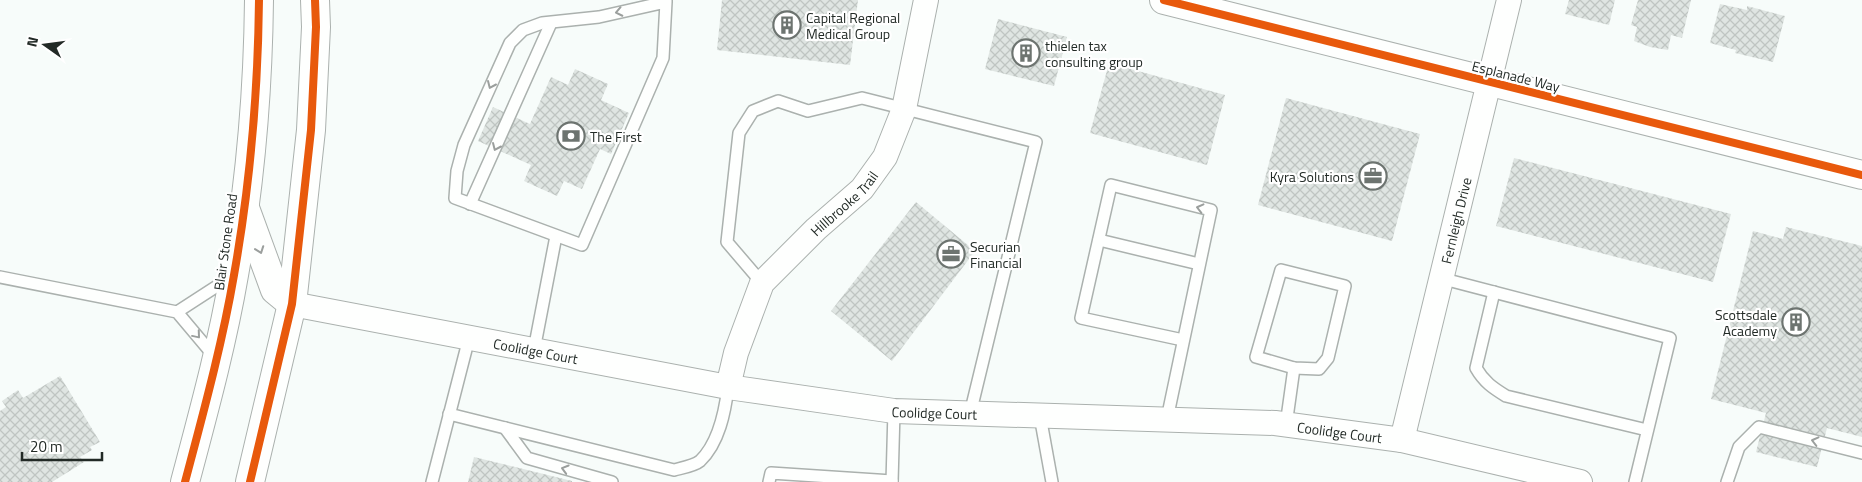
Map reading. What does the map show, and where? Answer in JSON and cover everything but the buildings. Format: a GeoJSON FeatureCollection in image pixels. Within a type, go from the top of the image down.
{"type":"FeatureCollection","features":[{"type":"Feature","properties":{"kind":"street","name":"Blair Stone Road"},"geometry":{"type":"LineString","coordinates":[[185,482],[217,358],[234,275],[244,204],[259,48],[259,0]]}},
{"type":"Feature","properties":{"kind":"street"},"geometry":{"type":"LineString","coordinates":[[250,482],[292,304],[311,130],[316,0]]}},
{"type":"Feature","properties":{"kind":"street","name":"Hillbrooke Trail"},"geometry":{"type":"LineString","coordinates":[[728,387],[736,353],[762,283],[816,229],[862,189],[885,157],[904,109],[926,0]]}},
{"type":"Feature","properties":{"kind":"street","name":"Esplanade Way"},"geometry":{"type":"LineString","coordinates":[[1164,0],[1862,175]]}},
{"type":"Feature","properties":{"kind":"street","name":"Fernleigh Drive"},"geometry":{"type":"LineString","coordinates":[[1402,440],[1509,0]]}},
{"type":"Feature","properties":{"kind":"street"},"geometry":{"type":"LineString","coordinates":[[244,204],[275,290],[292,304]]}},
{"type":"Feature","properties":{"kind":"street","name":"Coolidge Court"},"geometry":{"type":"LineString","coordinates":[[292,304],[728,387],[894,411],[1286,425],[1402,440],[1580,482]]}},
{"type":"Feature","properties":{"kind":"lane"},"geometry":{"type":"LineString","coordinates":[[666,1],[663,58],[582,245],[455,198],[457,171],[464,145],[510,43],[523,30],[551,22],[599,16],[666,1]]}},
{"type":"Feature","properties":{"kind":"lane"},"geometry":{"type":"LineString","coordinates":[[470,204],[551,22]]}},
{"type":"Feature","properties":{"kind":"lane"},"geometry":{"type":"LineString","coordinates":[[762,283],[727,242],[739,133],[754,111],[778,101],[808,110],[862,98],[1036,142],[970,414]]}},
{"type":"Feature","properties":{"kind":"lane"},"geometry":{"type":"LineString","coordinates":[[1167,420],[1211,210],[1111,185],[1082,318],[1183,340]]}},
{"type":"Feature","properties":{"kind":"lane"},"geometry":{"type":"LineString","coordinates":[[534,350],[556,236]]}},
{"type":"Feature","properties":{"kind":"lane"},"geometry":{"type":"LineString","coordinates":[[1099,240],[1199,264]]}},
{"type":"Feature","properties":{"kind":"lane"},"geometry":{"type":"LineString","coordinates":[[1281,270],[1345,286],[1328,358],[1319,368],[1294,368],[1256,357],[1281,270]]}},
{"type":"Feature","properties":{"kind":"lane"},"geometry":{"type":"LineString","coordinates":[[177,312],[234,275]]}},
{"type":"Feature","properties":{"kind":"lane"},"geometry":{"type":"LineString","coordinates":[[0,277],[177,312],[217,358]]}},
{"type":"Feature","properties":{"kind":"lane"},"geometry":{"type":"LineString","coordinates":[[1440,278],[1670,338],[1635,482]]}},
{"type":"Feature","properties":{"kind":"lane"},"geometry":{"type":"LineString","coordinates":[[1494,292],[1476,368],[1482,378],[1492,388],[1506,396],[1647,430]]}},
{"type":"Feature","properties":{"kind":"lane"},"geometry":{"type":"LineString","coordinates":[[432,482],[469,338]]}},
{"type":"Feature","properties":{"kind":"lane"},"geometry":{"type":"LineString","coordinates":[[1286,425],[1294,368]]}},
{"type":"Feature","properties":{"kind":"lane"},"geometry":{"type":"LineString","coordinates":[[449,414],[674,470],[699,462],[715,439],[723,415],[728,387]]}},
{"type":"Feature","properties":{"kind":"lane"},"geometry":{"type":"LineString","coordinates":[[769,482],[771,473],[892,481],[894,411]]}},
{"type":"Feature","properties":{"kind":"lane"},"geometry":{"type":"LineString","coordinates":[[1040,416],[1052,482]]}},
{"type":"Feature","properties":{"kind":"lane"},"geometry":{"type":"LineString","coordinates":[[1727,482],[1739,447],[1759,427],[1862,453]]}},
{"type":"Feature","properties":{"kind":"lane"},"geometry":{"type":"LineString","coordinates":[[505,428],[528,458],[612,482]]}},
{"type":"Feature","properties":{"kind":"lane"},"geometry":{"type":"LineString","coordinates":[[670,482],[674,470]]}},
{"type":"Feature","properties":{"kind":"cycle path"},"geometry":{"type":"LineString","coordinates":[[185,482],[218,353],[240,241],[252,138],[259,0]]}},
{"type":"Feature","properties":{"kind":"cycle path"},"geometry":{"type":"LineString","coordinates":[[250,482],[292,304],[311,130],[316,27],[315,0]]}},
{"type":"Feature","properties":{"kind":"cycle path"},"geometry":{"type":"LineString","coordinates":[[1164,0],[1862,175]]}},
{"type":"Feature","properties":{"kind":"place","name":"Capital Regional Medical Group"},"geometry":{"type":"Point","coordinates":[787,25]}},
{"type":"Feature","properties":{"kind":"place","name":"thielen tax consulting group"},"geometry":{"type":"Point","coordinates":[1026,53]}},
{"type":"Feature","properties":{"kind":"place","name":"The First"},"geometry":{"type":"Point","coordinates":[571,136]}},
{"type":"Feature","properties":{"kind":"place","name":"Kyra Solutions"},"geometry":{"type":"Point","coordinates":[1373,176]}},
{"type":"Feature","properties":{"kind":"place","name":"Securian Financial"},"geometry":{"type":"Point","coordinates":[951,254]}},
{"type":"Feature","properties":{"kind":"place","name":"Scottsdale Academy"},"geometry":{"type":"Point","coordinates":[1796,322]}}]}
